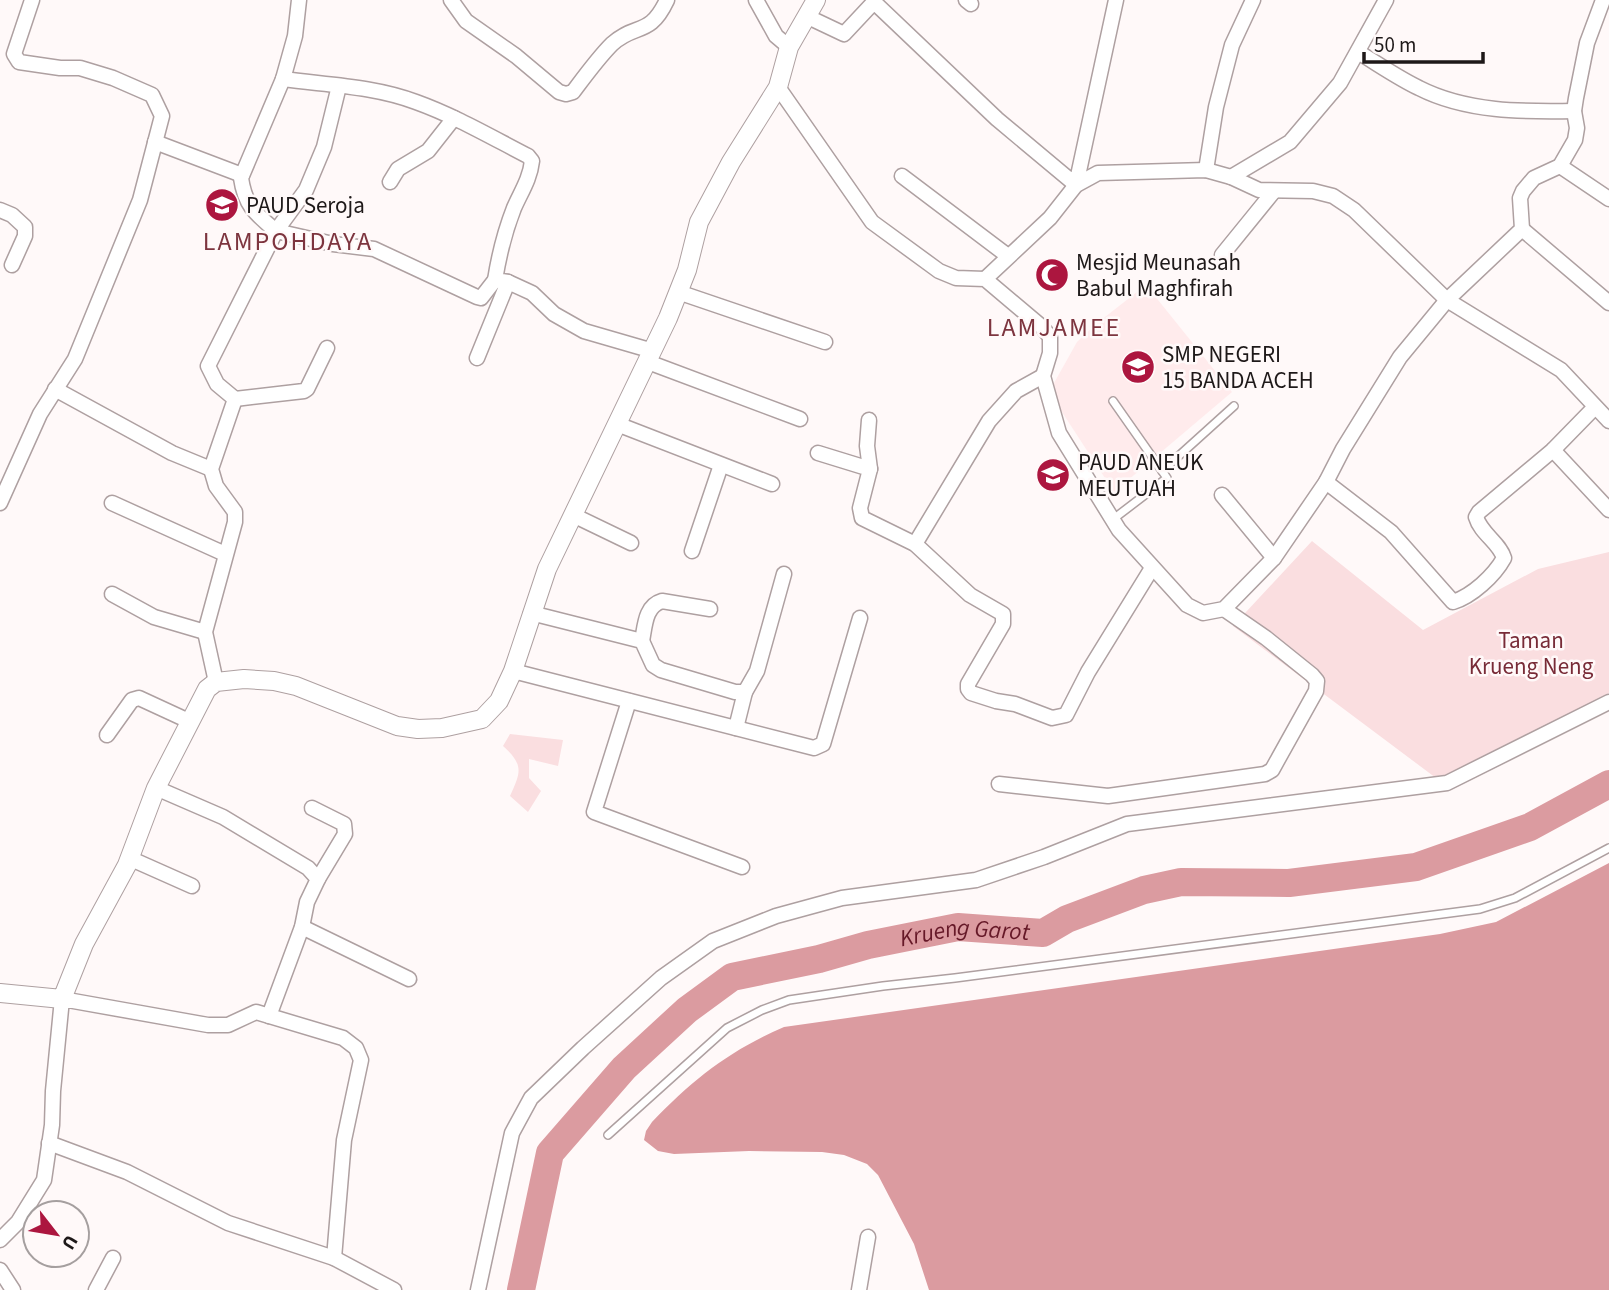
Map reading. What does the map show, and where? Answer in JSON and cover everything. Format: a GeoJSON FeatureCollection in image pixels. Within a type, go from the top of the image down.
{"type":"FeatureCollection","features":[{"type":"Feature","properties":{"kind":"street"},"geometry":{"type":"LineString","coordinates":[[0,503],[40,414],[75,359],[140,200],[162,116],[152,95],[113,78],[80,68],[19,62],[14,54],[32,0]]}},
{"type":"Feature","properties":{"kind":"street"},"geometry":{"type":"LineString","coordinates":[[299,0],[295,36],[284,79],[242,175],[244,196],[254,212],[276,231],[334,244],[374,249],[481,298],[501,281]]}},
{"type":"Feature","properties":{"kind":"street"},"geometry":{"type":"LineString","coordinates":[[451,0],[466,20],[516,56],[559,92],[566,94],[573,92],[611,45],[623,35],[653,23],[667,0]]}},
{"type":"Feature","properties":{"kind":"street"},"geometry":{"type":"LineString","coordinates":[[756,0],[776,36],[789,47]]}},
{"type":"Feature","properties":{"kind":"street"},"geometry":{"type":"LineString","coordinates":[[1076,185],[1116,0]]}},
{"type":"Feature","properties":{"kind":"street"},"geometry":{"type":"LineString","coordinates":[[1206,170],[1216,107],[1232,46],[1253,0]]}},
{"type":"Feature","properties":{"kind":"street"},"geometry":{"type":"LineString","coordinates":[[1231,177],[1290,142],[1340,83],[1386,0]]}},
{"type":"Feature","properties":{"kind":"street"},"geometry":{"type":"LineString","coordinates":[[0,1240],[18,1222],[44,1180],[50,1143],[62,999],[84,944],[130,858],[156,788],[207,689],[216,682],[244,679],[296,686],[397,726],[418,729],[442,728],[482,719],[499,701],[513,671],[547,569],[678,292],[703,213],[778,87],[789,47],[811,8],[844,34],[874,2],[997,119],[1076,185]]}},
{"type":"Feature","properties":{"kind":"street"},"geometry":{"type":"LineString","coordinates":[[1605,6],[1587,43],[1574,111],[1577,128],[1575,140],[1560,166],[1534,178],[1520,198],[1522,229],[1609,303]]}},
{"type":"Feature","properties":{"kind":"street"},"geometry":{"type":"LineString","coordinates":[[1358,52],[1421,89],[1451,100],[1514,112],[1574,111]]}},
{"type":"Feature","properties":{"kind":"street"},"geometry":{"type":"LineString","coordinates":[[284,79],[347,86],[414,101],[454,118],[528,156],[532,161],[531,173],[514,209],[500,250],[501,281],[477,358]]}},
{"type":"Feature","properties":{"kind":"street"},"geometry":{"type":"LineString","coordinates":[[327,348],[304,391],[235,399],[217,384],[208,366],[276,231],[306,190],[324,147],[339,86]]}},
{"type":"Feature","properties":{"kind":"street"},"geometry":{"type":"LineString","coordinates":[[778,87],[872,222],[939,271],[956,278],[985,279],[1042,327],[1050,337],[1043,376],[1059,433],[1119,530],[1187,605],[1203,612],[1224,609],[1275,558],[1326,482],[1343,449],[1400,357],[1447,300],[1522,229]]}},
{"type":"Feature","properties":{"kind":"street"},"geometry":{"type":"LineString","coordinates":[[390,182],[398,169],[429,151],[454,118]]}},
{"type":"Feature","properties":{"kind":"street"},"geometry":{"type":"LineString","coordinates":[[155,142],[242,175]]}},
{"type":"Feature","properties":{"kind":"street"},"geometry":{"type":"LineString","coordinates":[[1560,166],[1609,199]]}},
{"type":"Feature","properties":{"kind":"street"},"geometry":{"type":"LineString","coordinates":[[985,279],[1050,218],[1076,185],[1098,173],[1206,170],[1231,177],[1259,190],[1313,191],[1333,196],[1354,211],[1447,300],[1561,370],[1609,421]]}},
{"type":"Feature","properties":{"kind":"street"},"geometry":{"type":"LineString","coordinates":[[902,176],[1008,256]]}},
{"type":"Feature","properties":{"kind":"street"},"geometry":{"type":"LineString","coordinates":[[1222,255],[1274,191]]}},
{"type":"Feature","properties":{"kind":"street"},"geometry":{"type":"LineString","coordinates":[[0,209],[12,215],[25,227],[25,236],[12,265]]}},
{"type":"Feature","properties":{"kind":"street"},"geometry":{"type":"LineString","coordinates":[[501,281],[532,293],[554,314],[584,331],[800,419]]}},
{"type":"Feature","properties":{"kind":"street"},"geometry":{"type":"LineString","coordinates":[[678,292],[825,342]]}},
{"type":"Feature","properties":{"kind":"street"},"geometry":{"type":"LineString","coordinates":[[915,544],[989,421],[1016,391],[1043,376]]}},
{"type":"Feature","properties":{"kind":"street"},"geometry":{"type":"LineString","coordinates":[[55,389],[172,453],[211,468]]}},
{"type":"Feature","properties":{"kind":"street"},"geometry":{"type":"LineString","coordinates":[[216,682],[205,632],[235,522],[235,512],[216,485],[211,468],[235,399]]}},
{"type":"Feature","properties":{"kind":"street"},"geometry":{"type":"LineString","coordinates":[[1326,482],[1391,532],[1453,602],[1469,595],[1504,558],[1502,551],[1478,524],[1476,517],[1479,512],[1553,450],[1595,407]]}},
{"type":"Feature","properties":{"kind":"street"},"geometry":{"type":"LineString","coordinates":[[869,420],[867,446],[870,469],[860,508],[862,518],[915,544],[970,596],[1003,614],[1003,625],[968,684],[971,693],[1015,704],[1052,718],[1066,715],[1088,672],[1152,568]]}},
{"type":"Feature","properties":{"kind":"street"},"geometry":{"type":"LineString","coordinates":[[617,424],[772,484]]}},
{"type":"Feature","properties":{"kind":"street"},"geometry":{"type":"LineString","coordinates":[[1553,450],[1609,510]]}},
{"type":"Feature","properties":{"kind":"street"},"geometry":{"type":"LineString","coordinates":[[818,453],[870,469]]}},
{"type":"Feature","properties":{"kind":"street"},"geometry":{"type":"LineString","coordinates":[[692,551],[721,464]]}},
{"type":"Feature","properties":{"kind":"street"},"geometry":{"type":"LineString","coordinates":[[1222,495],[1275,558]]}},
{"type":"Feature","properties":{"kind":"street"},"geometry":{"type":"LineString","coordinates":[[112,503],[225,554]]}},
{"type":"Feature","properties":{"kind":"street"},"geometry":{"type":"LineString","coordinates":[[573,515],[631,542]]}},
{"type":"Feature","properties":{"kind":"street"},"geometry":{"type":"LineString","coordinates":[[736,728],[745,692],[757,671],[784,574]]}},
{"type":"Feature","properties":{"kind":"street"},"geometry":{"type":"LineString","coordinates":[[112,594],[154,617],[205,632]]}},
{"type":"Feature","properties":{"kind":"street"},"geometry":{"type":"LineString","coordinates":[[710,610],[662,601],[654,604],[649,610],[642,641],[653,666],[661,670],[736,692],[745,692]]}},
{"type":"Feature","properties":{"kind":"street"},"geometry":{"type":"LineString","coordinates":[[999,784],[1108,796],[1265,774],[1272,770],[1316,691],[1317,681],[1312,674],[1266,638],[1224,609]]}},
{"type":"Feature","properties":{"kind":"street"},"geometry":{"type":"LineString","coordinates":[[531,613],[642,641]]}},
{"type":"Feature","properties":{"kind":"street"},"geometry":{"type":"LineString","coordinates":[[513,671],[814,748],[823,744],[860,618]]}},
{"type":"Feature","properties":{"kind":"street"},"geometry":{"type":"LineString","coordinates":[[107,735],[132,700],[139,698],[191,722]]}},
{"type":"Feature","properties":{"kind":"street"},"geometry":{"type":"LineString","coordinates":[[629,701],[594,812],[742,867]]}},
{"type":"Feature","properties":{"kind":"street"},"geometry":{"type":"LineString","coordinates":[[478,1290],[512,1133],[531,1098],[661,978],[713,941],[776,916],[842,898],[976,880],[1127,824],[1447,783],[1609,702]]}},
{"type":"Feature","properties":{"kind":"street"},"geometry":{"type":"LineString","coordinates":[[156,788],[223,817],[308,868],[318,880]]}},
{"type":"Feature","properties":{"kind":"street"},"geometry":{"type":"LineString","coordinates":[[269,1016],[302,927],[307,902],[345,834],[344,824],[312,808]]}},
{"type":"Feature","properties":{"kind":"street"},"geometry":{"type":"LineString","coordinates":[[130,858],[192,886]]}},
{"type":"Feature","properties":{"kind":"street"},"geometry":{"type":"LineString","coordinates":[[302,927],[409,979]]}},
{"type":"Feature","properties":{"kind":"street"},"geometry":{"type":"LineString","coordinates":[[0,993],[62,999],[208,1025],[228,1025],[256,1012],[343,1038],[356,1048],[361,1060],[344,1140],[334,1258]]}},
{"type":"Feature","properties":{"kind":"street"},"geometry":{"type":"LineString","coordinates":[[50,1143],[127,1172],[228,1223],[334,1258],[376,1286],[394,1290]]}},
{"type":"Feature","properties":{"kind":"street"},"geometry":{"type":"LineString","coordinates":[[859,1290],[868,1237]]}},
{"type":"Feature","properties":{"kind":"street"},"geometry":{"type":"LineString","coordinates":[[96,1290],[113,1258]]}},
{"type":"Feature","properties":{"kind":"street"},"geometry":{"type":"LineString","coordinates":[[0,1270],[13,1290]]}},
{"type":"Feature","properties":{"kind":"lane"},"geometry":{"type":"LineString","coordinates":[[1112,401],[1167,478],[1112,520]]}},
{"type":"Feature","properties":{"kind":"lane"},"geometry":{"type":"LineString","coordinates":[[1162,471],[1234,405]]}},
{"type":"Feature","properties":{"kind":"lane"},"geometry":{"type":"LineString","coordinates":[[608,1135],[727,1028],[789,1000],[1480,909],[1515,898],[1609,848]]}},
{"type":"Feature","properties":{"kind":"shaded area","name":"SMP NEGERI 15 BANDA ACEH"},"geometry":{"type":"Polygon","coordinates":[[[1146,285],[1232,392],[1114,492],[1049,392],[1077,342],[1146,285]]]}},
{"type":"Feature","properties":{"kind":"shaded area"},"geometry":{"type":"Polygon","coordinates":[[[1609,863],[1609,1290],[929,1290],[914,1244],[878,1175],[867,1164],[844,1155],[822,1152],[674,1154],[658,1151],[644,1140],[652,1122],[713,1067],[784,1027],[1440,934],[1496,922],[1609,863]]]}},
{"type":"Feature","properties":{"kind":"green space","name":"Taman Krueng Neng"},"geometry":{"type":"Polygon","coordinates":[[[1312,541],[1423,630],[1538,569],[1609,552],[1609,693],[1440,781],[1233,626],[1312,541]]]}},
{"type":"Feature","properties":{"kind":"green space"},"geometry":{"type":"Polygon","coordinates":[[[510,734],[563,740],[558,766],[529,759],[529,778],[541,791],[528,812],[510,796],[517,781],[518,769],[514,758],[503,746],[510,734]]]}},
{"type":"Feature","properties":{"kind":"waterway","name":"Krueng Garot"},"geometry":{"type":"LineString","coordinates":[[521,1290],[550,1153],[624,1068],[687,1010],[732,977],[958,927],[1043,933],[1067,919],[1144,890],[1181,882],[1289,883],[1416,867],[1530,827],[1609,784]]}},
{"type":"Feature","properties":{"kind":"place","name":"PAUD Seroja"},"geometry":{"type":"Point","coordinates":[222,205]}},
{"type":"Feature","properties":{"kind":"place","name":"Mesjid Meunasah Babul Maghfirah"},"geometry":{"type":"Point","coordinates":[1052,275]}},
{"type":"Feature","properties":{"kind":"place","name":"SMP NEGERI 15 BANDA ACEH"},"geometry":{"type":"Point","coordinates":[1138,367]}},
{"type":"Feature","properties":{"kind":"place","name":"PAUD ANEUK MEUTUAH"},"geometry":{"type":"Point","coordinates":[1053,475]}},
{"type":"Feature","properties":{"kind":"district","name":"LAMPOHDAYA"},"geometry":{"type":"Point","coordinates":[288,241]}},
{"type":"Feature","properties":{"kind":"district","name":"LAMJAMEE"},"geometry":{"type":"Point","coordinates":[1054,327]}}]}
